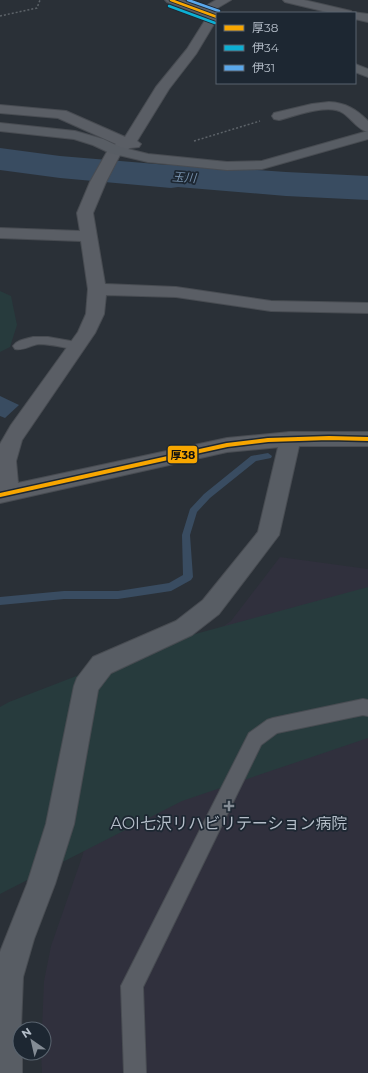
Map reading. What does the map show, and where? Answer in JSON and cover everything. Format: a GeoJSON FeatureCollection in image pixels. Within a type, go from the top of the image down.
{"type":"FeatureCollection","features":[{"type":"Feature","properties":{"kind":"main road"},"geometry":{"type":"LineString","coordinates":[[171,0],[211,15]]}},
{"type":"Feature","properties":{"kind":"main road"},"geometry":{"type":"LineString","coordinates":[[356,68],[368,73]]}},
{"type":"Feature","properties":{"kind":"street"},"geometry":{"type":"LineString","coordinates":[[225,0],[211,15],[192,51],[163,87],[122,150],[98,182],[85,213],[97,289],[95,316],[78,346],[60,369],[19,429],[8,449],[5,494],[227,445],[290,439],[368,439]]}},
{"type":"Feature","properties":{"kind":"street"},"geometry":{"type":"LineString","coordinates":[[289,0],[343,12]]}},
{"type":"Feature","properties":{"kind":"street"},"geometry":{"type":"LineString","coordinates":[[325,8],[339,0]]}},
{"type":"Feature","properties":{"kind":"street"},"geometry":{"type":"LineString","coordinates":[[356,15],[368,18]]}},
{"type":"Feature","properties":{"kind":"street"},"geometry":{"type":"LineString","coordinates":[[279,116],[306,109],[338,106],[350,112],[368,128]]}},
{"type":"Feature","properties":{"kind":"street"},"geometry":{"type":"LineString","coordinates":[[0,109],[61,114],[74,119],[122,150]]}},
{"type":"Feature","properties":{"kind":"street"},"geometry":{"type":"LineString","coordinates":[[0,127],[75,135],[148,158],[227,166],[262,164],[290,158],[368,135]]}},
{"type":"Feature","properties":{"kind":"street"},"geometry":{"type":"LineString","coordinates":[[0,233],[89,236]]}},
{"type":"Feature","properties":{"kind":"street"},"geometry":{"type":"LineString","coordinates":[[97,289],[176,292],[271,306],[368,308]]}},
{"type":"Feature","properties":{"kind":"street"},"geometry":{"type":"LineString","coordinates":[[6,1073],[5,1022],[8,976],[19,939],[41,884],[60,824],[86,686],[102,664],[184,628],[211,607],[268,535],[290,439]]}},
{"type":"Feature","properties":{"kind":"lane"},"geometry":{"type":"LineString","coordinates":[[19,346],[26,342],[41,340],[78,346]]}},
{"type":"Feature","properties":{"kind":"lane"},"geometry":{"type":"LineString","coordinates":[[135,1073],[132,986],[255,739],[273,726],[363,707],[368,708]]}},
{"type":"Feature","properties":{"kind":"path"},"geometry":{"type":"LineString","coordinates":[[0,16],[36,8],[40,0]]}},
{"type":"Feature","properties":{"kind":"path"},"geometry":{"type":"LineString","coordinates":[[193,142],[279,116]]}},
{"type":"Feature","properties":{"kind":"shaded area"},"geometry":{"type":"Polygon","coordinates":[[[0,396],[19,405],[5,418],[0,416],[0,396]]]}},
{"type":"Feature","properties":{"kind":"shaded area","name":"AOI七沢リハビリテーション病院"},"geometry":{"type":"Polygon","coordinates":[[[280,557],[368,569],[368,1073],[42,1073],[41,1061],[52,1061],[52,1021],[42,1021],[44,981],[51,946],[83,854],[98,759],[189,649],[231,621],[280,557]]]}},
{"type":"Feature","properties":{"kind":"green space"},"geometry":{"type":"Polygon","coordinates":[[[0,291],[11,296],[17,325],[10,347],[0,352],[0,291]]]}},
{"type":"Feature","properties":{"kind":"green space"},"geometry":{"type":"Polygon","coordinates":[[[368,587],[368,738],[182,801],[0,894],[0,707],[9,702],[162,643],[368,587]]]}},
{"type":"Feature","properties":{"kind":"waterway","name":"玉川"},"geometry":{"type":"LineString","coordinates":[[0,159],[60,167],[171,177],[175,175],[286,184],[368,188]]}},
{"type":"Feature","properties":{"kind":"waterway"},"geometry":{"type":"LineString","coordinates":[[0,601],[64,595],[118,595],[171,587],[188,577],[186,535],[193,511],[207,496],[254,458],[268,456]]}},
{"type":"Feature","properties":{"kind":"transit line","name":"厚38"},"geometry":{"type":"LineString","coordinates":[[171,0],[216,17]]}},
{"type":"Feature","properties":{"kind":"transit line","name":"伊31"},"geometry":{"type":"LineString","coordinates":[[188,0],[219,11]]}},
{"type":"Feature","properties":{"kind":"transit line","name":"伊34"},"geometry":{"type":"LineString","coordinates":[[169,6],[215,23]]}},
{"type":"Feature","properties":{"kind":"transit line","name":"厚38"},"geometry":{"type":"LineString","coordinates":[[0,495],[227,445],[268,440],[329,438],[368,439]]}},
{"type":"Feature","properties":{"kind":"place","name":"AOI七沢リハビリテーション病院"},"geometry":{"type":"Point","coordinates":[229,806]}}]}
